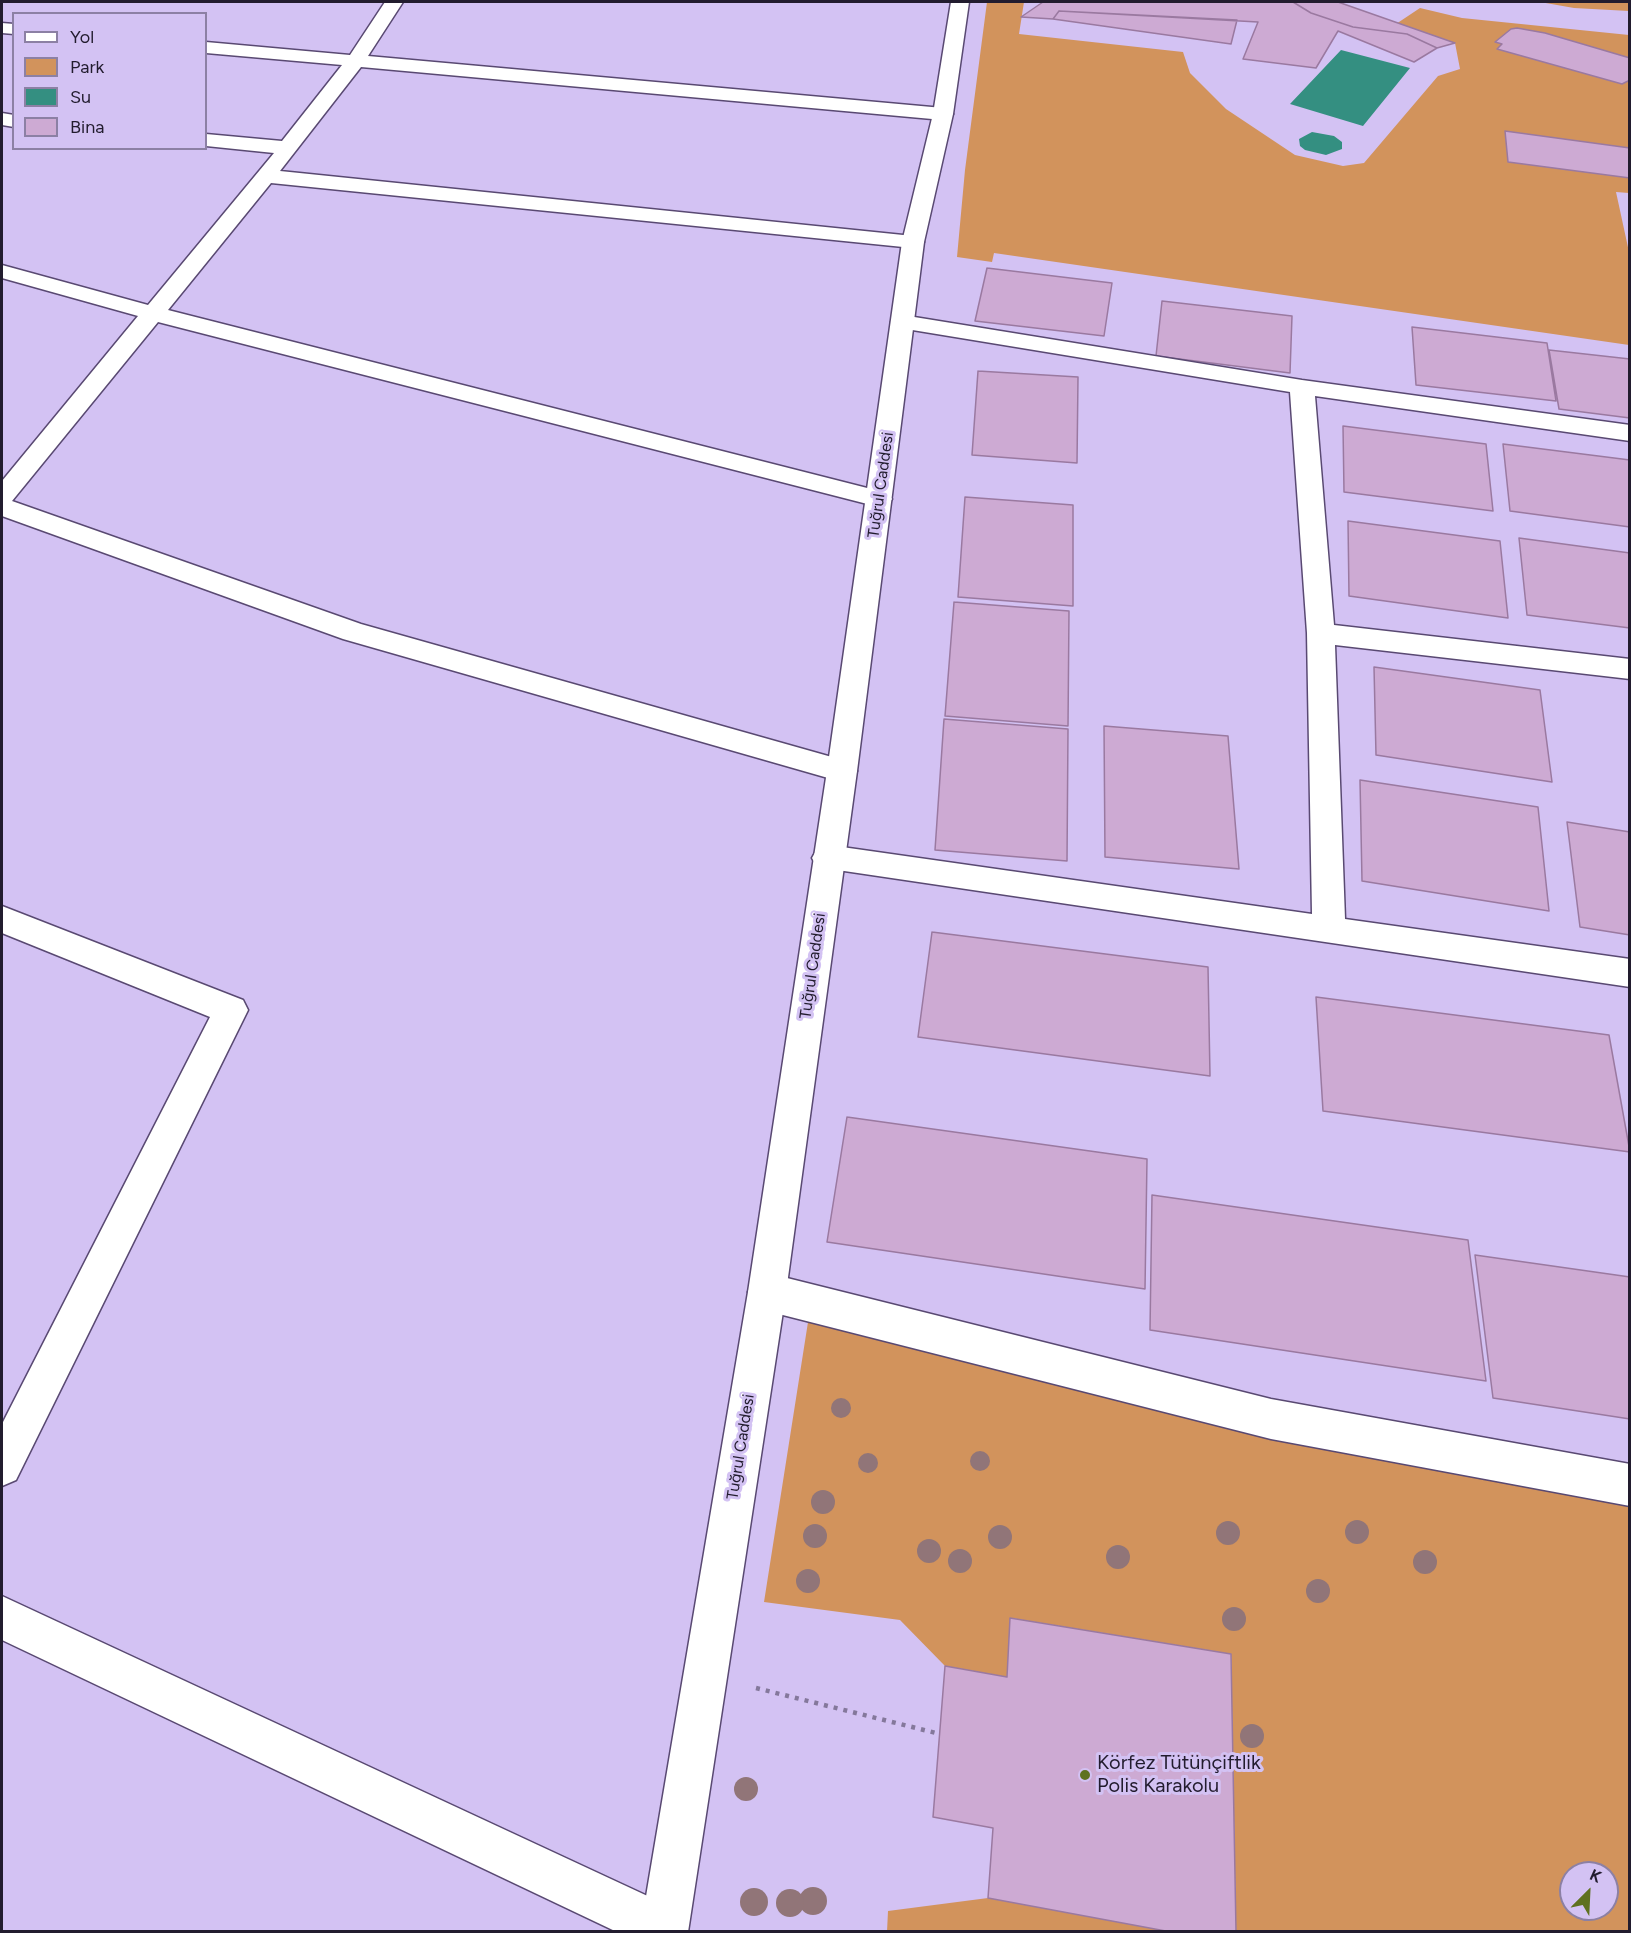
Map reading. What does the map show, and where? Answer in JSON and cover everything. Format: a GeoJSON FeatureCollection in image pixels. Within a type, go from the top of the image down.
{"type":"FeatureCollection","features":[{"type":"Feature","properties":{"kind":"street"},"geometry":{"type":"LineString","coordinates":[[2,497],[266,176],[356,60],[394,2]]}},
{"type":"Feature","properties":{"kind":"street","name":"Tuğrul Caddesi"},"geometry":{"type":"LineString","coordinates":[[664,1930],[767,1292],[842,771],[913,243],[943,114],[960,2]]}},
{"type":"Feature","properties":{"kind":"street"},"geometry":{"type":"LineString","coordinates":[[207,47],[943,114]]}},
{"type":"Feature","properties":{"kind":"street"},"geometry":{"type":"LineString","coordinates":[[207,140],[288,148]]}},
{"type":"Feature","properties":{"kind":"street"},"geometry":{"type":"LineString","coordinates":[[266,176],[913,243]]}},
{"type":"Feature","properties":{"kind":"street"},"geometry":{"type":"LineString","coordinates":[[2,271],[152,313],[879,500]]}},
{"type":"Feature","properties":{"kind":"street"},"geometry":{"type":"LineString","coordinates":[[902,322],[1302,387],[1629,433]]}},
{"type":"Feature","properties":{"kind":"street"},"geometry":{"type":"LineString","coordinates":[[1302,387],[1321,633],[1329,930]]}},
{"type":"Feature","properties":{"kind":"street"},"geometry":{"type":"LineString","coordinates":[[2,507],[352,632],[842,771]]}},
{"type":"Feature","properties":{"kind":"street"},"geometry":{"type":"LineString","coordinates":[[1321,633],[1629,669]]}},
{"type":"Feature","properties":{"kind":"street"},"geometry":{"type":"LineString","coordinates":[[828,858],[1629,973]]}},
{"type":"Feature","properties":{"kind":"street"},"geometry":{"type":"LineString","coordinates":[[2,919],[231,1010],[2,1466]]}},
{"type":"Feature","properties":{"kind":"street"},"geometry":{"type":"LineString","coordinates":[[767,1292],[1271,1419],[1629,1485]]}},
{"type":"Feature","properties":{"kind":"street"},"geometry":{"type":"LineString","coordinates":[[2,1618],[664,1930]]}},
{"type":"Feature","properties":{"kind":"path"},"geometry":{"type":"LineString","coordinates":[[704,1671],[749,1686],[940,1734]]}},
{"type":"Feature","properties":{"kind":"green space"},"geometry":{"type":"Polygon","coordinates":[[[987,2],[1024,2],[1019,34],[1183,52],[1190,73],[1226,109],[1295,155],[1343,166],[1364,163],[1438,76],[1460,69],[1455,43],[1396,24],[1420,8],[1462,18],[1629,35],[1629,193],[1616,192],[1629,252],[1629,345],[994,253],[992,262],[957,257],[965,170],[987,2]]]}},
{"type":"Feature","properties":{"kind":"green space"},"geometry":{"type":"Polygon","coordinates":[[[1540,2],[1629,2],[1629,11],[1574,8],[1540,2]]]}},
{"type":"Feature","properties":{"kind":"green space"},"geometry":{"type":"Polygon","coordinates":[[[811,1303],[1629,1485],[1629,1931],[1236,1931],[1231,1654],[1011,1618],[1007,1677],[945,1666],[900,1620],[764,1602],[811,1303]]]}},
{"type":"Feature","properties":{"kind":"green space"},"geometry":{"type":"Polygon","coordinates":[[[988,1898],[1171,1931],[887,1932],[888,1911],[988,1898]]]}},
{"type":"Feature","properties":{"kind":"water"},"geometry":{"type":"Polygon","coordinates":[[[1341,50],[1410,68],[1363,126],[1290,104],[1341,50]]]}},
{"type":"Feature","properties":{"kind":"water"},"geometry":{"type":"Polygon","coordinates":[[[1312,132],[1334,136],[1342,142],[1342,149],[1326,155],[1305,150],[1300,146],[1299,139],[1312,132]]]}},
{"type":"Feature","properties":{"kind":"building"},"geometry":{"type":"Polygon","coordinates":[[[1043,2],[1293,2],[1311,13],[1353,27],[1407,34],[1437,48],[1414,62],[1338,31],[1316,68],[1243,59],[1258,22],[1059,11],[1053,19],[1021,17],[1043,2]]]}},
{"type":"Feature","properties":{"kind":"building"},"geometry":{"type":"Polygon","coordinates":[[[1293,2],[1338,2],[1455,43],[1437,48],[1407,34],[1353,27],[1311,13],[1293,2]]]}},
{"type":"Feature","properties":{"kind":"building"},"geometry":{"type":"Polygon","coordinates":[[[1059,11],[1237,20],[1231,44],[1053,19],[1059,11]]]}},
{"type":"Feature","properties":{"kind":"building"},"geometry":{"type":"Polygon","coordinates":[[[1511,29],[1545,33],[1630,58],[1630,80],[1622,84],[1497,49],[1502,44],[1495,42],[1511,29]]]}},
{"type":"Feature","properties":{"kind":"building"},"geometry":{"type":"Polygon","coordinates":[[[1505,131],[1630,148],[1630,178],[1508,162],[1505,131]]]}},
{"type":"Feature","properties":{"kind":"building"},"geometry":{"type":"Polygon","coordinates":[[[987,268],[1112,283],[1104,336],[975,321],[987,268]]]}},
{"type":"Feature","properties":{"kind":"building"},"geometry":{"type":"Polygon","coordinates":[[[1162,301],[1292,316],[1290,373],[1156,356],[1162,301]]]}},
{"type":"Feature","properties":{"kind":"building"},"geometry":{"type":"Polygon","coordinates":[[[1412,327],[1547,343],[1556,401],[1416,385],[1412,327]]]}},
{"type":"Feature","properties":{"kind":"building"},"geometry":{"type":"Polygon","coordinates":[[[1549,350],[1630,359],[1630,418],[1559,409],[1549,350]]]}},
{"type":"Feature","properties":{"kind":"building"},"geometry":{"type":"Polygon","coordinates":[[[978,371],[1078,377],[1077,463],[972,455],[978,371]]]}},
{"type":"Feature","properties":{"kind":"building"},"geometry":{"type":"Polygon","coordinates":[[[1343,426],[1486,444],[1493,511],[1344,492],[1343,426]]]}},
{"type":"Feature","properties":{"kind":"building"},"geometry":{"type":"Polygon","coordinates":[[[1503,444],[1630,460],[1630,527],[1510,511],[1503,444]]]}},
{"type":"Feature","properties":{"kind":"building"},"geometry":{"type":"Polygon","coordinates":[[[965,497],[1073,505],[1073,606],[958,597],[965,497]]]}},
{"type":"Feature","properties":{"kind":"building"},"geometry":{"type":"Polygon","coordinates":[[[1348,521],[1500,541],[1508,618],[1349,596],[1348,521]]]}},
{"type":"Feature","properties":{"kind":"building"},"geometry":{"type":"Polygon","coordinates":[[[1519,538],[1630,553],[1630,628],[1527,615],[1519,538]]]}},
{"type":"Feature","properties":{"kind":"building"},"geometry":{"type":"Polygon","coordinates":[[[954,602],[1069,611],[1068,726],[945,716],[954,602]]]}},
{"type":"Feature","properties":{"kind":"building"},"geometry":{"type":"Polygon","coordinates":[[[1374,667],[1540,690],[1552,782],[1376,755],[1374,667]]]}},
{"type":"Feature","properties":{"kind":"building"},"geometry":{"type":"Polygon","coordinates":[[[944,719],[1068,729],[1067,861],[935,850],[944,719]]]}},
{"type":"Feature","properties":{"kind":"building"},"geometry":{"type":"Polygon","coordinates":[[[1104,726],[1228,736],[1239,869],[1105,857],[1104,726]]]}},
{"type":"Feature","properties":{"kind":"building"},"geometry":{"type":"Polygon","coordinates":[[[1360,780],[1538,807],[1549,911],[1362,881],[1360,780]]]}},
{"type":"Feature","properties":{"kind":"building"},"geometry":{"type":"Polygon","coordinates":[[[1567,822],[1630,832],[1630,935],[1580,927],[1567,822]]]}},
{"type":"Feature","properties":{"kind":"building"},"geometry":{"type":"Polygon","coordinates":[[[932,932],[1208,967],[1210,1076],[918,1037],[932,932]]]}},
{"type":"Feature","properties":{"kind":"building"},"geometry":{"type":"Polygon","coordinates":[[[1316,997],[1609,1035],[1630,1152],[1323,1111],[1316,997]]]}},
{"type":"Feature","properties":{"kind":"building"},"geometry":{"type":"Polygon","coordinates":[[[847,1117],[1147,1159],[1145,1289],[827,1242],[847,1117]]]}},
{"type":"Feature","properties":{"kind":"building"},"geometry":{"type":"Polygon","coordinates":[[[1152,1195],[1468,1240],[1486,1381],[1150,1330],[1152,1195]]]}},
{"type":"Feature","properties":{"kind":"building"},"geometry":{"type":"Polygon","coordinates":[[[1475,1255],[1630,1277],[1630,1419],[1493,1398],[1475,1255]]]}},
{"type":"Feature","properties":{"kind":"building","name":"Körfez Tütünçiftlik Polis Karakolu"},"geometry":{"type":"Polygon","coordinates":[[[1010,1618],[1231,1654],[1236,1932],[1171,1932],[988,1898],[993,1828],[933,1817],[945,1666],[1007,1677],[1010,1618]]]}},
{"type":"Feature","properties":{"kind":"place","name":"Körfez Tütünçiftlik Polis Karakolu"},"geometry":{"type":"Point","coordinates":[1085,1775]}}]}
